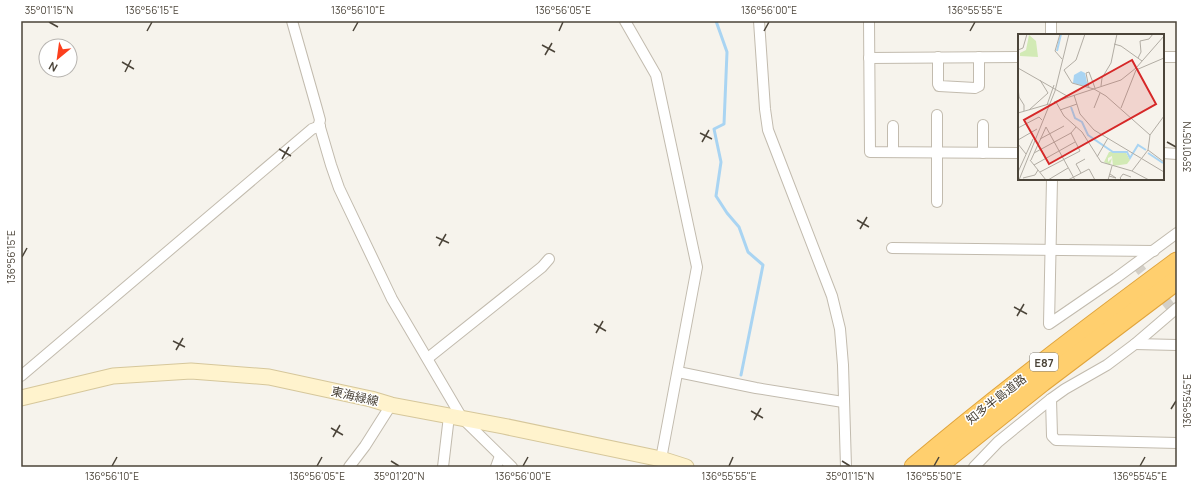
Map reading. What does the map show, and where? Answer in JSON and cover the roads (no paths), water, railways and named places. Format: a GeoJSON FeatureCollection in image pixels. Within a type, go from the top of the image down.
{"type":"FeatureCollection","features":[{"type":"Feature","properties":{"kind":"highway","name":"知多半島道路"},"geometry":{"type":"LineString","coordinates":[[914,467],[950,436],[1033,370],[1177,262]]}},
{"type":"Feature","properties":{"kind":"highway","name":"知多半島道路"},"geometry":{"type":"LineString","coordinates":[[936,467],[1042,382],[1177,280]]}},
{"type":"Feature","properties":{"kind":"main road","name":"東海緑線"},"geometry":{"type":"LineString","coordinates":[[21,398],[113,376],[191,371],[269,377],[371,399],[391,405],[504,426],[662,459],[686,467]]}},
{"type":"Feature","properties":{"kind":"street"},"geometry":{"type":"LineString","coordinates":[[292,21],[317,109],[320,126],[339,188],[392,299],[428,358],[456,417],[512,467]]}},
{"type":"Feature","properties":{"kind":"street"},"geometry":{"type":"LineString","coordinates":[[625,21],[656,75],[697,268],[662,459]]}},
{"type":"Feature","properties":{"kind":"street"},"geometry":{"type":"LineString","coordinates":[[760,21],[762,78],[768,130],[832,296],[840,329],[843,365],[846,467]]}},
{"type":"Feature","properties":{"kind":"street"},"geometry":{"type":"LineString","coordinates":[[869,21],[868,58],[870,152],[1018,153]]}},
{"type":"Feature","properties":{"kind":"street"},"geometry":{"type":"LineString","coordinates":[[1050,34],[1051,21]]}},
{"type":"Feature","properties":{"kind":"street"},"geometry":{"type":"LineString","coordinates":[[938,57],[939,86],[975,88],[979,86],[979,57]]}},
{"type":"Feature","properties":{"kind":"street"},"geometry":{"type":"LineString","coordinates":[[868,58],[1018,57]]}},
{"type":"Feature","properties":{"kind":"street"},"geometry":{"type":"LineString","coordinates":[[1164,57],[1177,57]]}},
{"type":"Feature","properties":{"kind":"street"},"geometry":{"type":"LineString","coordinates":[[936,202],[937,115]]}},
{"type":"Feature","properties":{"kind":"street"},"geometry":{"type":"LineString","coordinates":[[983,125],[983,153]]}},
{"type":"Feature","properties":{"kind":"street"},"geometry":{"type":"LineString","coordinates":[[21,376],[312,129],[320,126]]}},
{"type":"Feature","properties":{"kind":"street"},"geometry":{"type":"LineString","coordinates":[[893,126],[893,152]]}},
{"type":"Feature","properties":{"kind":"street"},"geometry":{"type":"LineString","coordinates":[[1164,154],[1177,154]]}},
{"type":"Feature","properties":{"kind":"street"},"geometry":{"type":"LineString","coordinates":[[1052,180],[1049,324],[1154,251],[1177,233]]}},
{"type":"Feature","properties":{"kind":"street"},"geometry":{"type":"LineString","coordinates":[[892,248],[1154,251]]}},
{"type":"Feature","properties":{"kind":"street"},"geometry":{"type":"LineString","coordinates":[[428,358],[542,267],[549,259]]}},
{"type":"Feature","properties":{"kind":"street"},"geometry":{"type":"LineString","coordinates":[[974,467],[998,442],[1051,399],[1065,389],[1107,365],[1135,344],[1177,308]]}},
{"type":"Feature","properties":{"kind":"street"},"geometry":{"type":"LineString","coordinates":[[1135,344],[1177,345]]}},
{"type":"Feature","properties":{"kind":"street"},"geometry":{"type":"LineString","coordinates":[[678,372],[756,388],[843,402]]}},
{"type":"Feature","properties":{"kind":"street"},"geometry":{"type":"LineString","coordinates":[[1051,399],[1052,436],[1056,440],[1177,443]]}},
{"type":"Feature","properties":{"kind":"street"},"geometry":{"type":"LineString","coordinates":[[349,467],[365,446],[391,405]]}},
{"type":"Feature","properties":{"kind":"street"},"geometry":{"type":"LineString","coordinates":[[443,467],[456,417]]}},
{"type":"Feature","properties":{"kind":"street"},"geometry":{"type":"LineString","coordinates":[[496,467],[500,456]]}},
{"type":"Feature","properties":{"kind":"waterway"},"geometry":{"type":"LineString","coordinates":[[716,21],[727,52],[724,124],[714,129],[721,162],[716,196],[727,213],[739,227],[748,252],[763,265],[741,375]]}},
{"type":"Feature","properties":{"kind":"tunnel"},"geometry":{"type":"LineString","coordinates":[[1136,264],[1173,310]]}}]}
